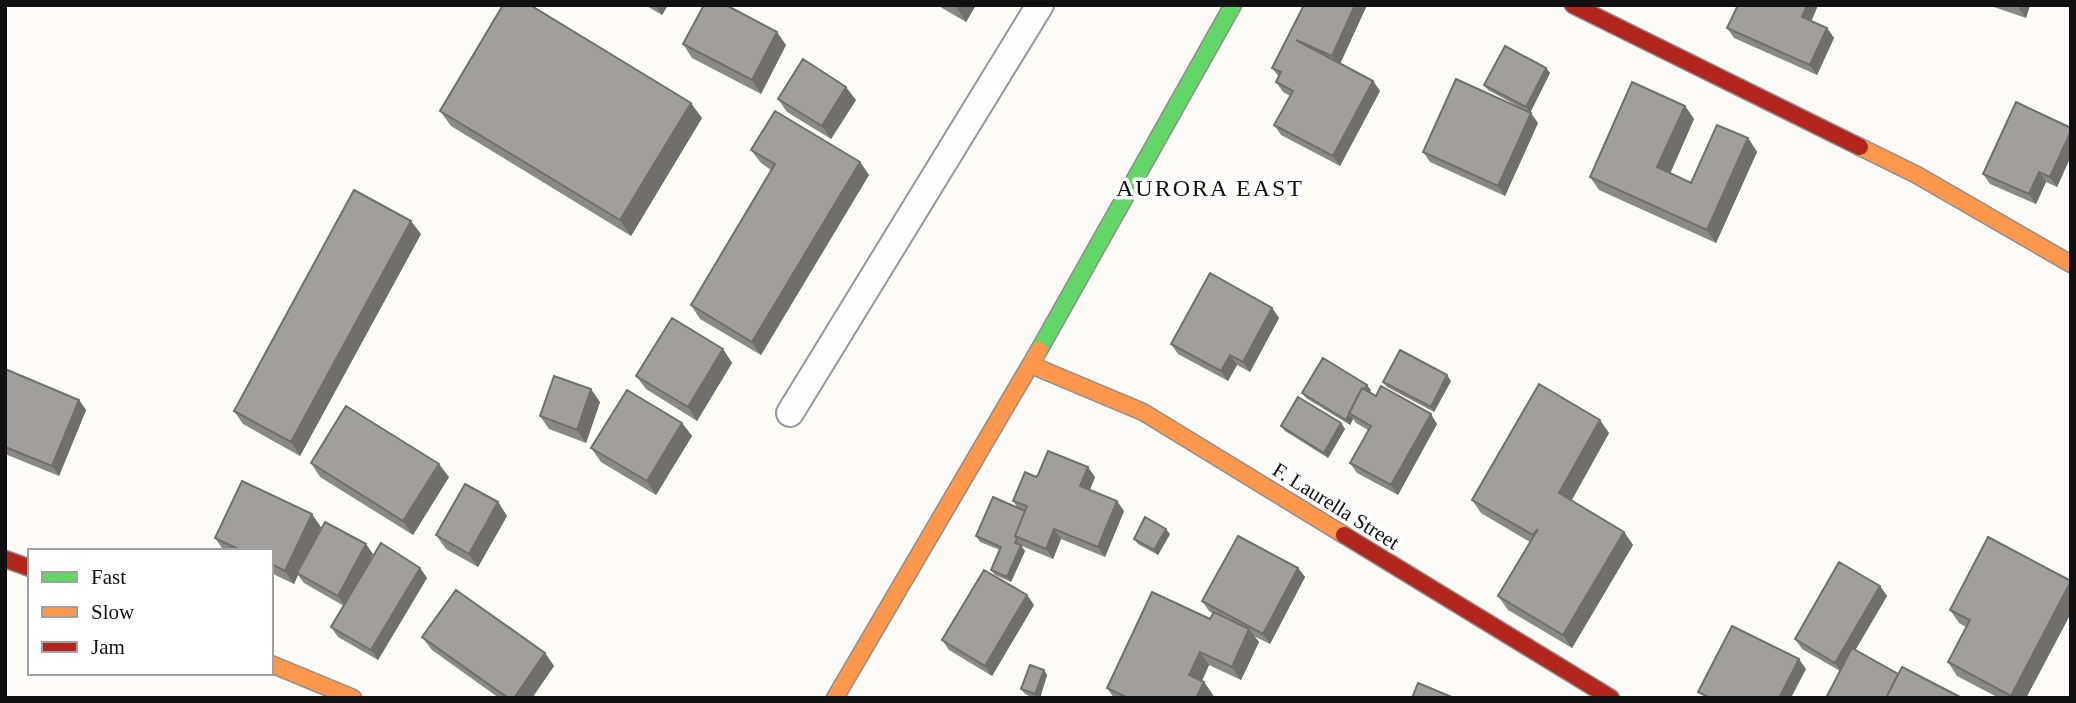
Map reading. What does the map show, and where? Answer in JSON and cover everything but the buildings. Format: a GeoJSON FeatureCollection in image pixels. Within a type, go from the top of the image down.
{"type":"FeatureCollection","features":[{"type":"Feature","properties":{"kind":"street"},"geometry":{"type":"LineString","coordinates":[[835,698],[1031,365],[1153,152],[1233,5]]}},
{"type":"Feature","properties":{"kind":"street"},"geometry":{"type":"LineString","coordinates":[[1573,5],[1917,175],[2071,264]]}},
{"type":"Feature","properties":{"kind":"street","name":"F. Laurella Street"},"geometry":{"type":"LineString","coordinates":[[1031,365],[1143,412],[1611,698]]}},
{"type":"Feature","properties":{"kind":"street"},"geometry":{"type":"LineString","coordinates":[[5,559],[28,567]]}},
{"type":"Feature","properties":{"kind":"street"},"geometry":{"type":"LineString","coordinates":[[273,665],[353,698]]}},
{"type":"Feature","properties":{"kind":"lane"},"geometry":{"type":"LineString","coordinates":[[790,413],[1040,5]]}},
{"type":"Feature","properties":{"kind":"traffic: fast"},"geometry":{"type":"LineString","coordinates":[[1039,350],[1233,5]]}},
{"type":"Feature","properties":{"kind":"traffic: slow"},"geometry":{"type":"LineString","coordinates":[[1860,147],[1917,175],[2071,264]]}},
{"type":"Feature","properties":{"kind":"traffic: slow"},"geometry":{"type":"LineString","coordinates":[[835,698],[1039,350]]}},
{"type":"Feature","properties":{"kind":"traffic: slow"},"geometry":{"type":"LineString","coordinates":[[1031,365],[1143,412],[1344,535]]}},
{"type":"Feature","properties":{"kind":"traffic: slow"},"geometry":{"type":"LineString","coordinates":[[273,665],[353,698]]}},
{"type":"Feature","properties":{"kind":"traffic: jam"},"geometry":{"type":"LineString","coordinates":[[1573,5],[1860,147]]}},
{"type":"Feature","properties":{"kind":"traffic: jam"},"geometry":{"type":"LineString","coordinates":[[1344,535],[1611,698]]}},
{"type":"Feature","properties":{"kind":"traffic: jam"},"geometry":{"type":"LineString","coordinates":[[5,559],[28,567]]}},
{"type":"Feature","properties":{"kind":"district","name":"AURORA EAST"},"geometry":{"type":"Point","coordinates":[1210,188]}}]}
